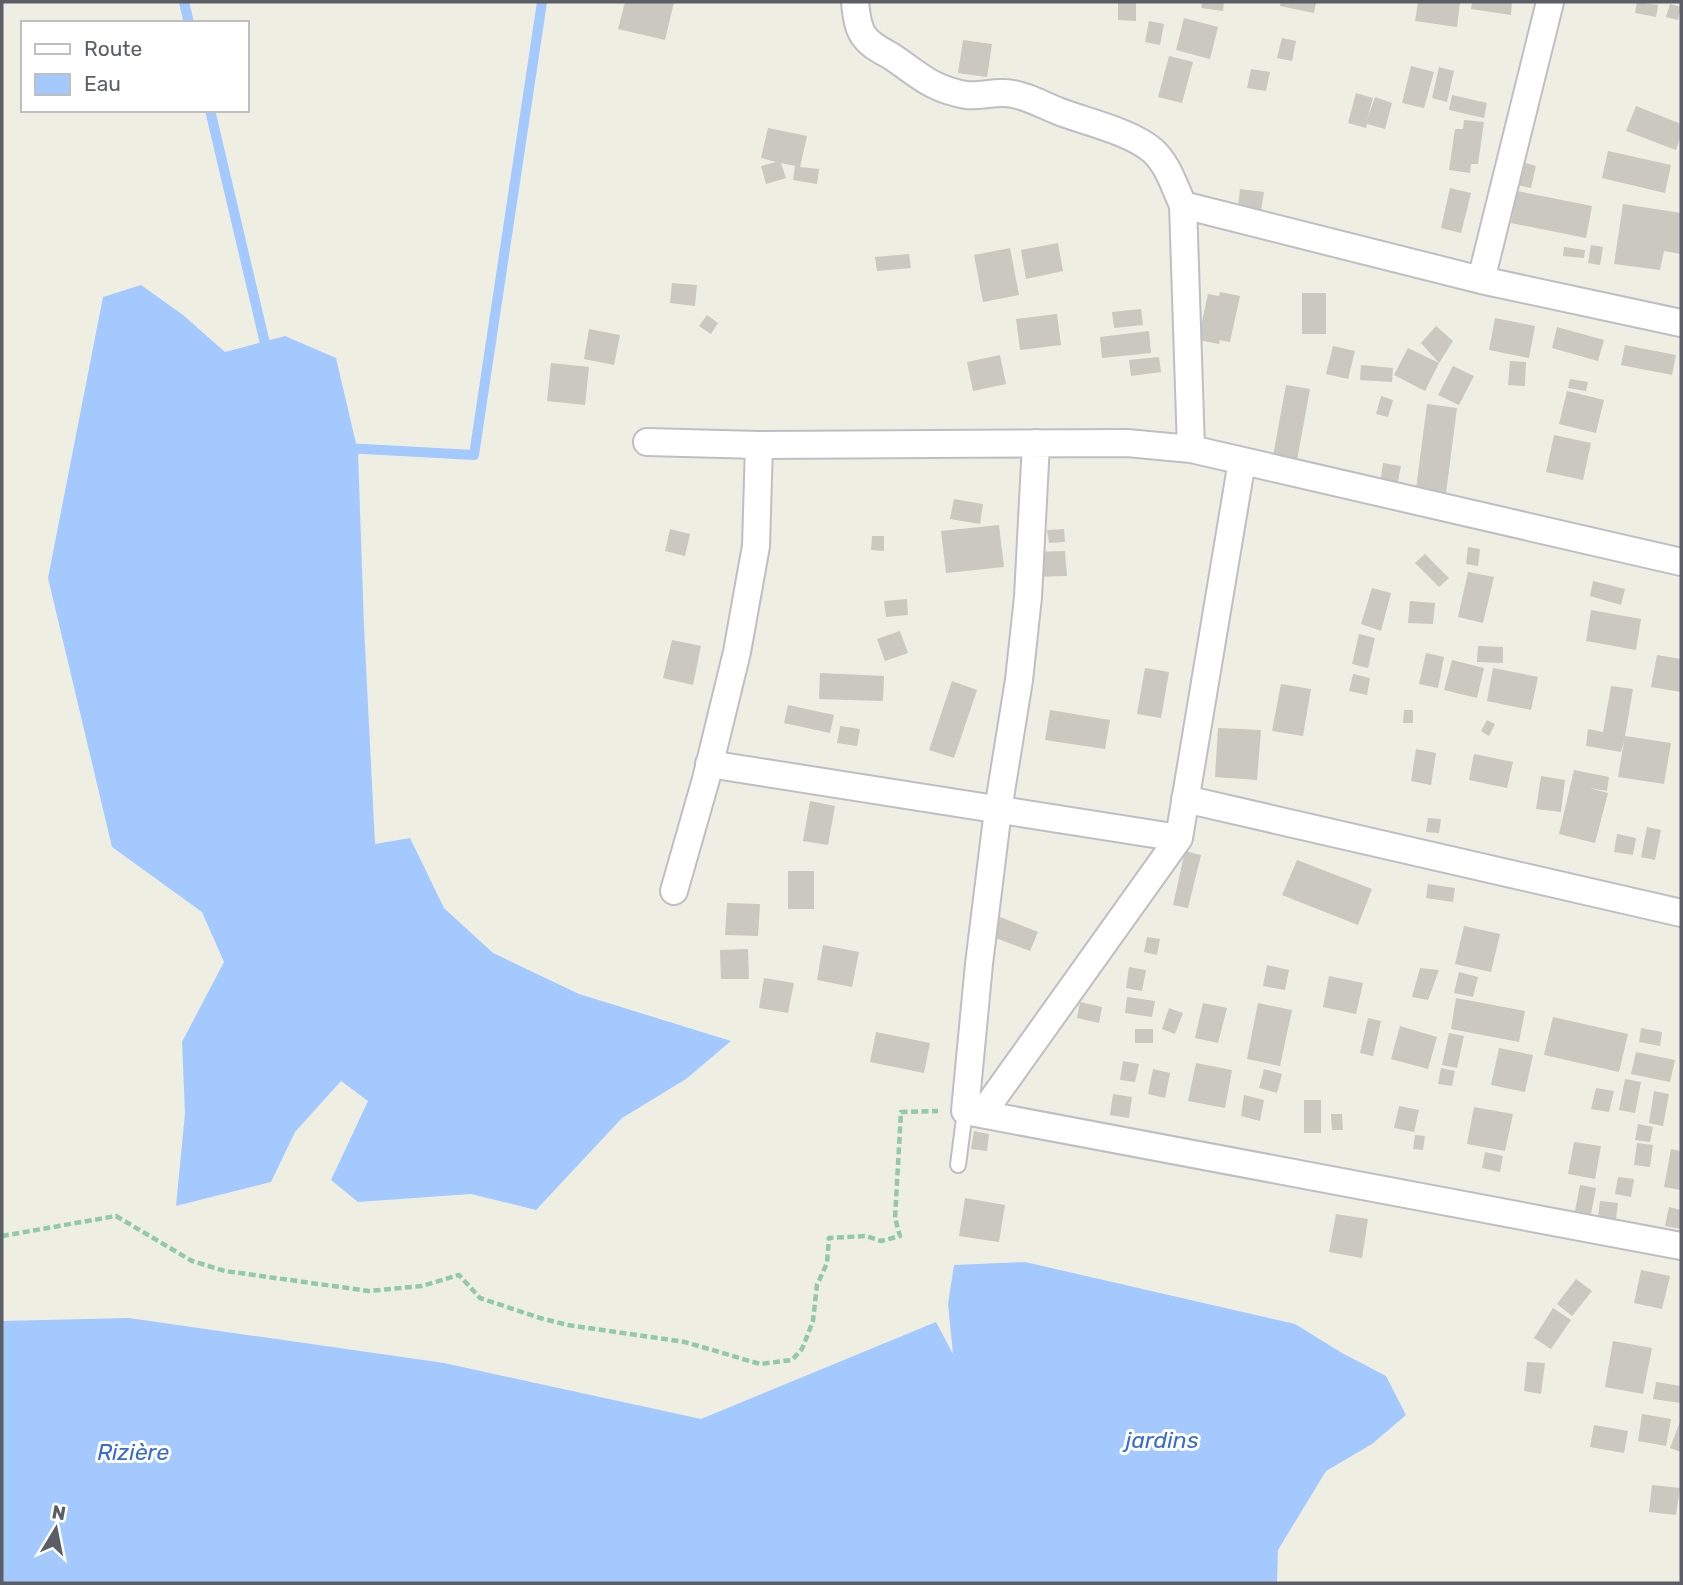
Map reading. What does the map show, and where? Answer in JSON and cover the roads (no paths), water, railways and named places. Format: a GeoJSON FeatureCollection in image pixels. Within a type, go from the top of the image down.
{"type":"FeatureCollection","features":[{"type":"Feature","properties":{"kind":"street"},"geometry":{"type":"LineString","coordinates":[[855,2],[862,34],[873,45],[934,86],[969,95],[1011,93],[1132,137],[1151,149],[1165,164],[1183,205],[1191,449]]}},
{"type":"Feature","properties":{"kind":"street"},"geometry":{"type":"LineString","coordinates":[[1481,280],[1550,2]]}},
{"type":"Feature","properties":{"kind":"street"},"geometry":{"type":"LineString","coordinates":[[1183,205],[1481,280],[1681,323]]}},
{"type":"Feature","properties":{"kind":"street"},"geometry":{"type":"LineString","coordinates":[[647,442],[759,445],[1127,443],[1191,449],[1681,562]]}},
{"type":"Feature","properties":{"kind":"street"},"geometry":{"type":"LineString","coordinates":[[973,1112],[979,964],[998,810],[1019,680],[1036,443]]}},
{"type":"Feature","properties":{"kind":"street"},"geometry":{"type":"LineString","coordinates":[[674,891],[737,652],[755,546],[759,445]]}},
{"type":"Feature","properties":{"kind":"street"},"geometry":{"type":"LineString","coordinates":[[973,1112],[1179,838],[1242,461]]}},
{"type":"Feature","properties":{"kind":"street"},"geometry":{"type":"LineString","coordinates":[[709,764],[1179,838]]}},
{"type":"Feature","properties":{"kind":"street"},"geometry":{"type":"LineString","coordinates":[[1185,799],[1681,913]]}},
{"type":"Feature","properties":{"kind":"street"},"geometry":{"type":"LineString","coordinates":[[973,1112],[1681,1246]]}},
{"type":"Feature","properties":{"kind":"lane"},"geometry":{"type":"LineString","coordinates":[[958,1165],[973,1112]]}},
{"type":"Feature","properties":{"kind":"water"},"geometry":{"type":"Polygon","coordinates":[[[141,285],[183,315],[225,352],[285,336],[336,358],[358,452],[375,844],[410,838],[444,908],[493,953],[579,994],[731,1041],[686,1079],[622,1118],[536,1210],[471,1194],[358,1202],[331,1180],[368,1101],[341,1081],[295,1132],[271,1182],[176,1206],[185,1113],[182,1042],[224,962],[202,912],[112,847],[48,578],[103,297],[141,285]]]}},
{"type":"Feature","properties":{"kind":"water","name":"Rizière"},"geometry":{"type":"Polygon","coordinates":[[[1025,1262],[1295,1324],[1386,1376],[1406,1415],[1372,1444],[1326,1471],[1278,1550],[1277,1583],[2,1583],[2,1321],[129,1318],[444,1363],[701,1419],[936,1322],[953,1354],[948,1304],[954,1265],[1025,1262]]]}},
{"type":"Feature","properties":{"kind":"waterway"},"geometry":{"type":"LineString","coordinates":[[184,2],[189,21]]}},
{"type":"Feature","properties":{"kind":"waterway"},"geometry":{"type":"LineString","coordinates":[[345,448],[474,455],[542,2]]}},
{"type":"Feature","properties":{"kind":"waterway"},"geometry":{"type":"LineString","coordinates":[[210,112],[267,352]]}},
{"type":"Feature","properties":{"kind":"water label","name":"jardins"},"geometry":{"type":"Point","coordinates":[1162,1440]}}]}
